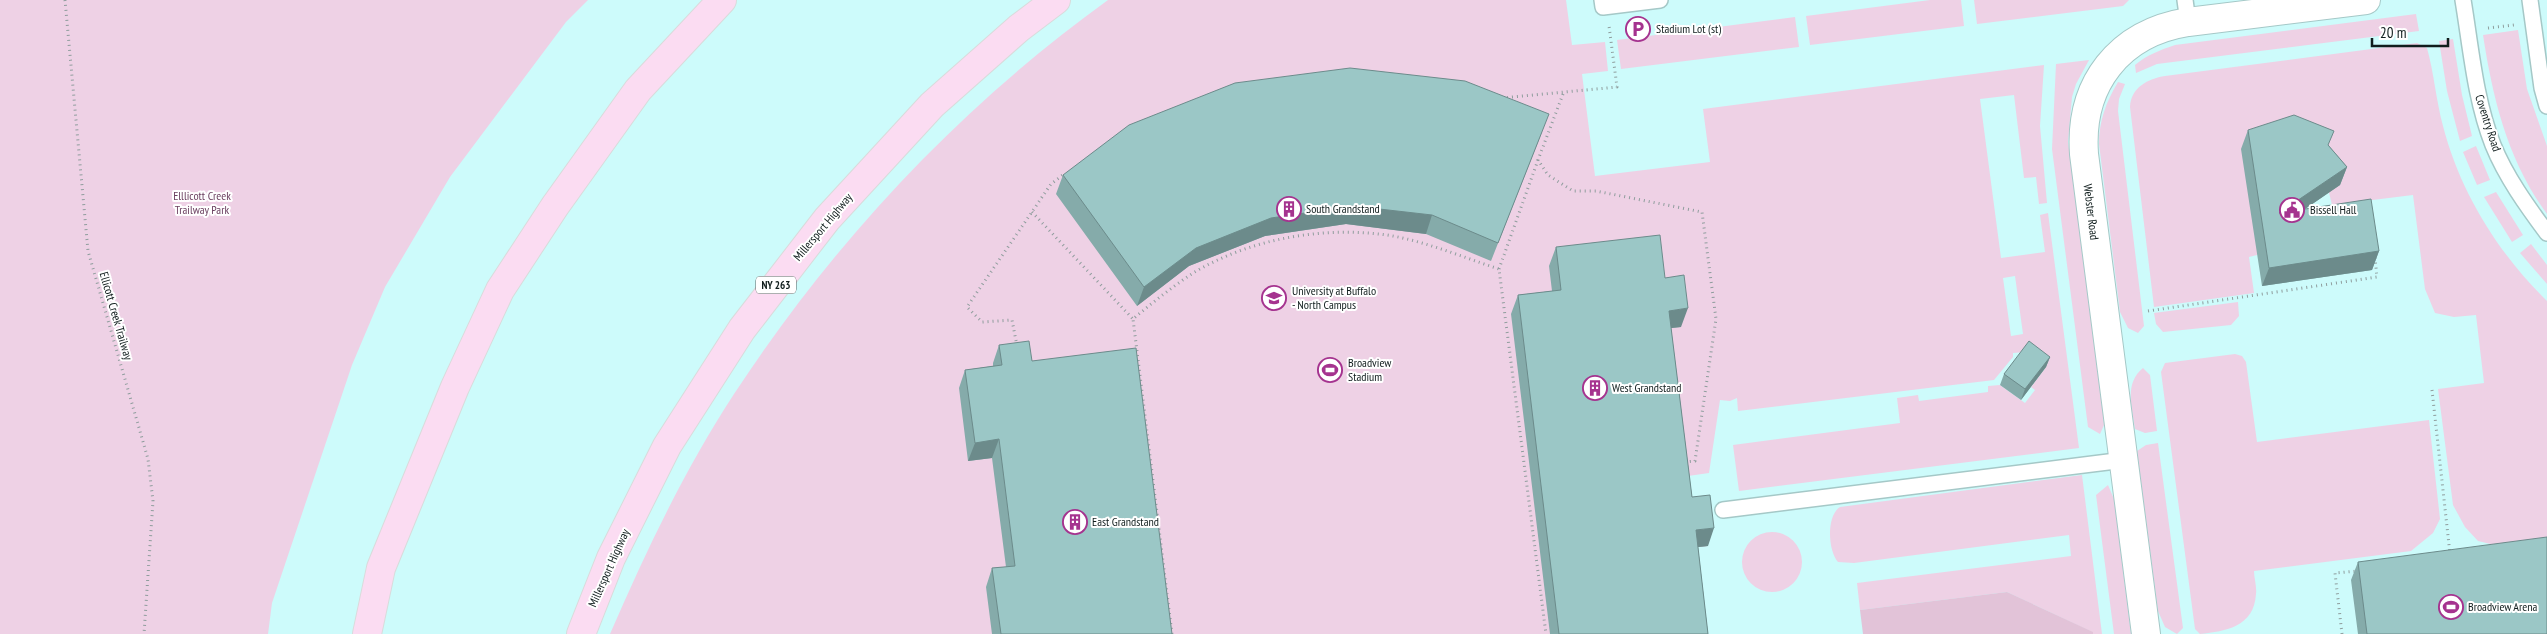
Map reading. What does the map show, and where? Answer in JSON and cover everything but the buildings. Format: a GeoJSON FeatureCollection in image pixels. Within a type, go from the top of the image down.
{"type":"FeatureCollection","features":[{"type":"Feature","properties":{"kind":"main road"},"geometry":{"type":"LineString","coordinates":[[367,634],[381,568],[451,396],[500,290],[555,206],[638,90],[699,22],[722,0]]}},
{"type":"Feature","properties":{"kind":"main road","name":"Millersport Highway"},"geometry":{"type":"LineString","coordinates":[[581,634],[611,558],[667,446],[742,328],[827,219],[932,105],[1019,28],[1056,0]]}},
{"type":"Feature","properties":{"kind":"street","name":"Webster Road"},"geometry":{"type":"LineString","coordinates":[[2146,634],[2084,154],[2083,125],[2092,91],[2101,74],[2127,46],[2162,27],[2186,11],[2366,0]]}},
{"type":"Feature","properties":{"kind":"lane"},"geometry":{"type":"LineString","coordinates":[[1604,3],[1660,0]]}},
{"type":"Feature","properties":{"kind":"lane","name":"Coventry Road"},"geometry":{"type":"LineString","coordinates":[[2463,0],[2477,89],[2494,146],[2508,176],[2547,233]]}},
{"type":"Feature","properties":{"kind":"lane"},"geometry":{"type":"LineString","coordinates":[[2530,0],[2542,88],[2547,106]]}},
{"type":"Feature","properties":{"kind":"lane"},"geometry":{"type":"LineString","coordinates":[[1723,510],[2124,460]]}},
{"type":"Feature","properties":{"kind":"path","name":"Ellicott Creek Trailway"},"geometry":{"type":"LineString","coordinates":[[65,0],[88,251],[148,460],[150,476],[153,501],[144,634]]}},
{"type":"Feature","properties":{"kind":"path"},"geometry":{"type":"LineString","coordinates":[[1497,98],[1563,94],[1617,87],[1604,3]]}},
{"type":"Feature","properties":{"kind":"path"},"geometry":{"type":"LineString","coordinates":[[2481,29],[2517,24]]}},
{"type":"Feature","properties":{"kind":"path"},"geometry":{"type":"LineString","coordinates":[[1546,634],[1499,269],[1563,94]]}},
{"type":"Feature","properties":{"kind":"path"},"geometry":{"type":"LineString","coordinates":[[1538,160],[1548,175],[1574,191],[1596,191],[1702,212],[1716,319],[1695,461],[1678,463]]}},
{"type":"Feature","properties":{"kind":"path"},"geometry":{"type":"LineString","coordinates":[[1017,348],[1012,320],[982,322],[967,307],[1051,184],[1067,172]]}},
{"type":"Feature","properties":{"kind":"path"},"geometry":{"type":"LineString","coordinates":[[1032,212],[1133,319],[1172,634]]}},
{"type":"Feature","properties":{"kind":"path"},"geometry":{"type":"LineString","coordinates":[[1133,319],[1162,295],[1202,269],[1266,242],[1306,234],[1346,232],[1387,235],[1425,244],[1499,269]]}},
{"type":"Feature","properties":{"kind":"path"},"geometry":{"type":"LineString","coordinates":[[2148,311],[2378,277],[2374,249]]}},
{"type":"Feature","properties":{"kind":"path"},"geometry":{"type":"LineString","coordinates":[[2432,390],[2450,559]]}},
{"type":"Feature","properties":{"kind":"path"},"geometry":{"type":"LineString","coordinates":[[2342,634],[2335,574],[2364,570]]}},
{"type":"Feature","properties":{"kind":"shaded area","name":"University at Buffalo - North Campus"},"geometry":{"type":"Polygon","coordinates":[[[0,0],[2547,0],[2547,634],[3,634],[0,595],[0,0]]]}},
{"type":"Feature","properties":{"kind":"shaded area"},"geometry":{"type":"Polygon","coordinates":[[[2007,592],[2093,632],[2093,634],[1863,634],[1860,610],[2007,592]]]}},
{"type":"Feature","properties":{"kind":"green space","name":"Elllicott Creek Trailway Park"},"geometry":{"type":"Polygon","coordinates":[[[0,0],[588,0],[566,22],[450,177],[385,287],[352,365],[272,603],[268,634],[0,634],[0,0]]]}},
{"type":"Feature","properties":{"kind":"green space"},"geometry":{"type":"Polygon","coordinates":[[[1108,0],[1566,0],[1572,45],[1605,42],[1608,71],[1582,74],[1595,176],[1710,162],[1703,109],[2044,65],[2040,126],[2047,203],[2039,204],[2036,177],[2024,178],[2014,95],[1980,99],[2001,258],[2045,252],[2040,215],[2048,213],[2079,448],[1739,491],[1733,445],[1900,423],[1897,398],[1918,395],[1919,401],[1988,392],[1988,386],[2000,385],[2025,403],[2035,390],[2031,387],[2046,367],[2025,352],[2013,353],[2013,357],[1994,380],[1738,411],[1737,398],[1730,401],[1720,400],[1709,473],[1681,477],[1685,515],[1704,513],[1708,546],[1689,548],[1700,634],[610,634],[652,541],[699,451],[734,394],[773,337],[814,283],[903,179],[1001,85],[1108,0]],[[2015,276],[2003,278],[2011,336],[2023,334],[2015,276]]]}},
{"type":"Feature","properties":{"kind":"green space"},"geometry":{"type":"Polygon","coordinates":[[[1930,0],[1961,0],[1964,26],[1810,45],[1806,16],[1930,0]]]}},
{"type":"Feature","properties":{"kind":"green space"},"geometry":{"type":"Polygon","coordinates":[[[1974,0],[2129,0],[2123,6],[1977,24],[1974,0]]]}},
{"type":"Feature","properties":{"kind":"green space"},"geometry":{"type":"Polygon","coordinates":[[[2416,14],[2419,31],[2157,64],[2136,73],[2135,65],[2140,61],[2175,45],[2416,14]]]}},
{"type":"Feature","properties":{"kind":"green space"},"geometry":{"type":"Polygon","coordinates":[[[1795,17],[1799,47],[1621,69],[1617,40],[1795,17]]]}},
{"type":"Feature","properties":{"kind":"green space"},"geometry":{"type":"Polygon","coordinates":[[[2518,30],[2527,89],[2547,146],[2547,214],[2533,194],[2522,173],[2504,129],[2497,106],[2483,35],[2518,30]]]}},
{"type":"Feature","properties":{"kind":"green space"},"geometry":{"type":"Polygon","coordinates":[[[2453,39],[2462,95],[2472,136],[2460,141],[2447,91],[2439,41],[2453,39]]]}},
{"type":"Feature","properties":{"kind":"green space"},"geometry":{"type":"Polygon","coordinates":[[[2417,43],[2427,48],[2450,151],[2470,198],[2512,263],[2547,301],[2547,540],[2499,546],[2478,541],[2465,527],[2453,505],[2438,389],[2484,383],[2476,315],[2454,317],[2435,313],[2425,289],[2413,195],[2332,205],[2322,164],[2257,255],[2249,257],[2254,293],[2154,307],[2130,107],[2131,100],[2137,89],[2152,79],[2165,76],[2417,43]]]}},
{"type":"Feature","properties":{"kind":"green space"},"geometry":{"type":"Polygon","coordinates":[[[2089,60],[2076,84],[2072,97],[2068,142],[2103,414],[2104,425],[2100,434],[2088,427],[2052,149],[2056,64],[2089,60]]]}},
{"type":"Feature","properties":{"kind":"green space"},"geometry":{"type":"Polygon","coordinates":[[[2118,82],[2125,84],[2119,99],[2118,111],[2144,326],[2138,333],[2128,328],[2120,312],[2099,144],[2100,127],[2104,112],[2118,82]]]}},
{"type":"Feature","properties":{"kind":"green space"},"geometry":{"type":"Polygon","coordinates":[[[2476,146],[2490,180],[2477,185],[2463,152],[2476,146]]]}},
{"type":"Feature","properties":{"kind":"green space"},"geometry":{"type":"Polygon","coordinates":[[[2496,192],[2523,235],[2512,242],[2484,197],[2496,192]]]}},
{"type":"Feature","properties":{"kind":"green space"},"geometry":{"type":"Polygon","coordinates":[[[2531,244],[2547,265],[2547,284],[2520,253],[2531,244]]]}},
{"type":"Feature","properties":{"kind":"green space"},"geometry":{"type":"Polygon","coordinates":[[[2238,302],[2239,316],[2231,325],[2163,332],[2156,324],[2154,313],[2238,302]]]}},
{"type":"Feature","properties":{"kind":"green space"},"geometry":{"type":"Polygon","coordinates":[[[2235,354],[2242,356],[2246,362],[2257,442],[2429,420],[2440,519],[2433,533],[2411,551],[2254,571],[2256,594],[2250,614],[2229,629],[2200,634],[2195,629],[2161,372],[2165,363],[2235,354]]]}},
{"type":"Feature","properties":{"kind":"green space"},"geometry":{"type":"Polygon","coordinates":[[[2143,368],[2150,375],[2157,431],[2145,433],[2135,429],[2131,404],[2133,381],[2143,368]]]}},
{"type":"Feature","properties":{"kind":"green space"},"geometry":{"type":"Polygon","coordinates":[[[2158,443],[2183,628],[2177,634],[2165,627],[2158,611],[2137,451],[2146,445],[2158,443]]]}},
{"type":"Feature","properties":{"kind":"green space"},"geometry":{"type":"Polygon","coordinates":[[[2082,475],[2102,634],[2093,634],[2007,592],[1860,610],[1857,583],[2071,556],[2069,535],[1854,563],[1838,562],[1832,550],[1830,534],[1832,518],[1835,511],[1840,507],[2082,475]]]}},
{"type":"Feature","properties":{"kind":"green space"},"geometry":{"type":"Polygon","coordinates":[[[2108,485],[2114,499],[2131,634],[2114,634],[2096,495],[2108,485]]]}},
{"type":"Feature","properties":{"kind":"green space"},"geometry":{"type":"Polygon","coordinates":[[[1766,532],[1778,532],[1789,537],[1797,545],[1802,556],[1800,574],[1789,587],[1778,592],[1766,592],[1755,587],[1747,579],[1742,568],[1742,556],[1747,545],[1755,537],[1766,532]]]}},
{"type":"Feature","properties":{"kind":"place","name":"Stadium Lot (st)"},"geometry":{"type":"Point","coordinates":[1638,29]}},
{"type":"Feature","properties":{"kind":"place","name":"South Grandstand"},"geometry":{"type":"Point","coordinates":[1289,209]}},
{"type":"Feature","properties":{"kind":"place","name":"Bissell Hall"},"geometry":{"type":"Point","coordinates":[2292,210]}},
{"type":"Feature","properties":{"kind":"place","name":"University at Buffalo - North Campus"},"geometry":{"type":"Point","coordinates":[1274,298]}},
{"type":"Feature","properties":{"kind":"place","name":"Broadview Stadium"},"geometry":{"type":"Point","coordinates":[1330,370]}},
{"type":"Feature","properties":{"kind":"place","name":"West Grandstand"},"geometry":{"type":"Point","coordinates":[1595,388]}},
{"type":"Feature","properties":{"kind":"place","name":"East Grandstand"},"geometry":{"type":"Point","coordinates":[1075,522]}},
{"type":"Feature","properties":{"kind":"place","name":"Broadview Arena"},"geometry":{"type":"Point","coordinates":[2451,607]}}]}
